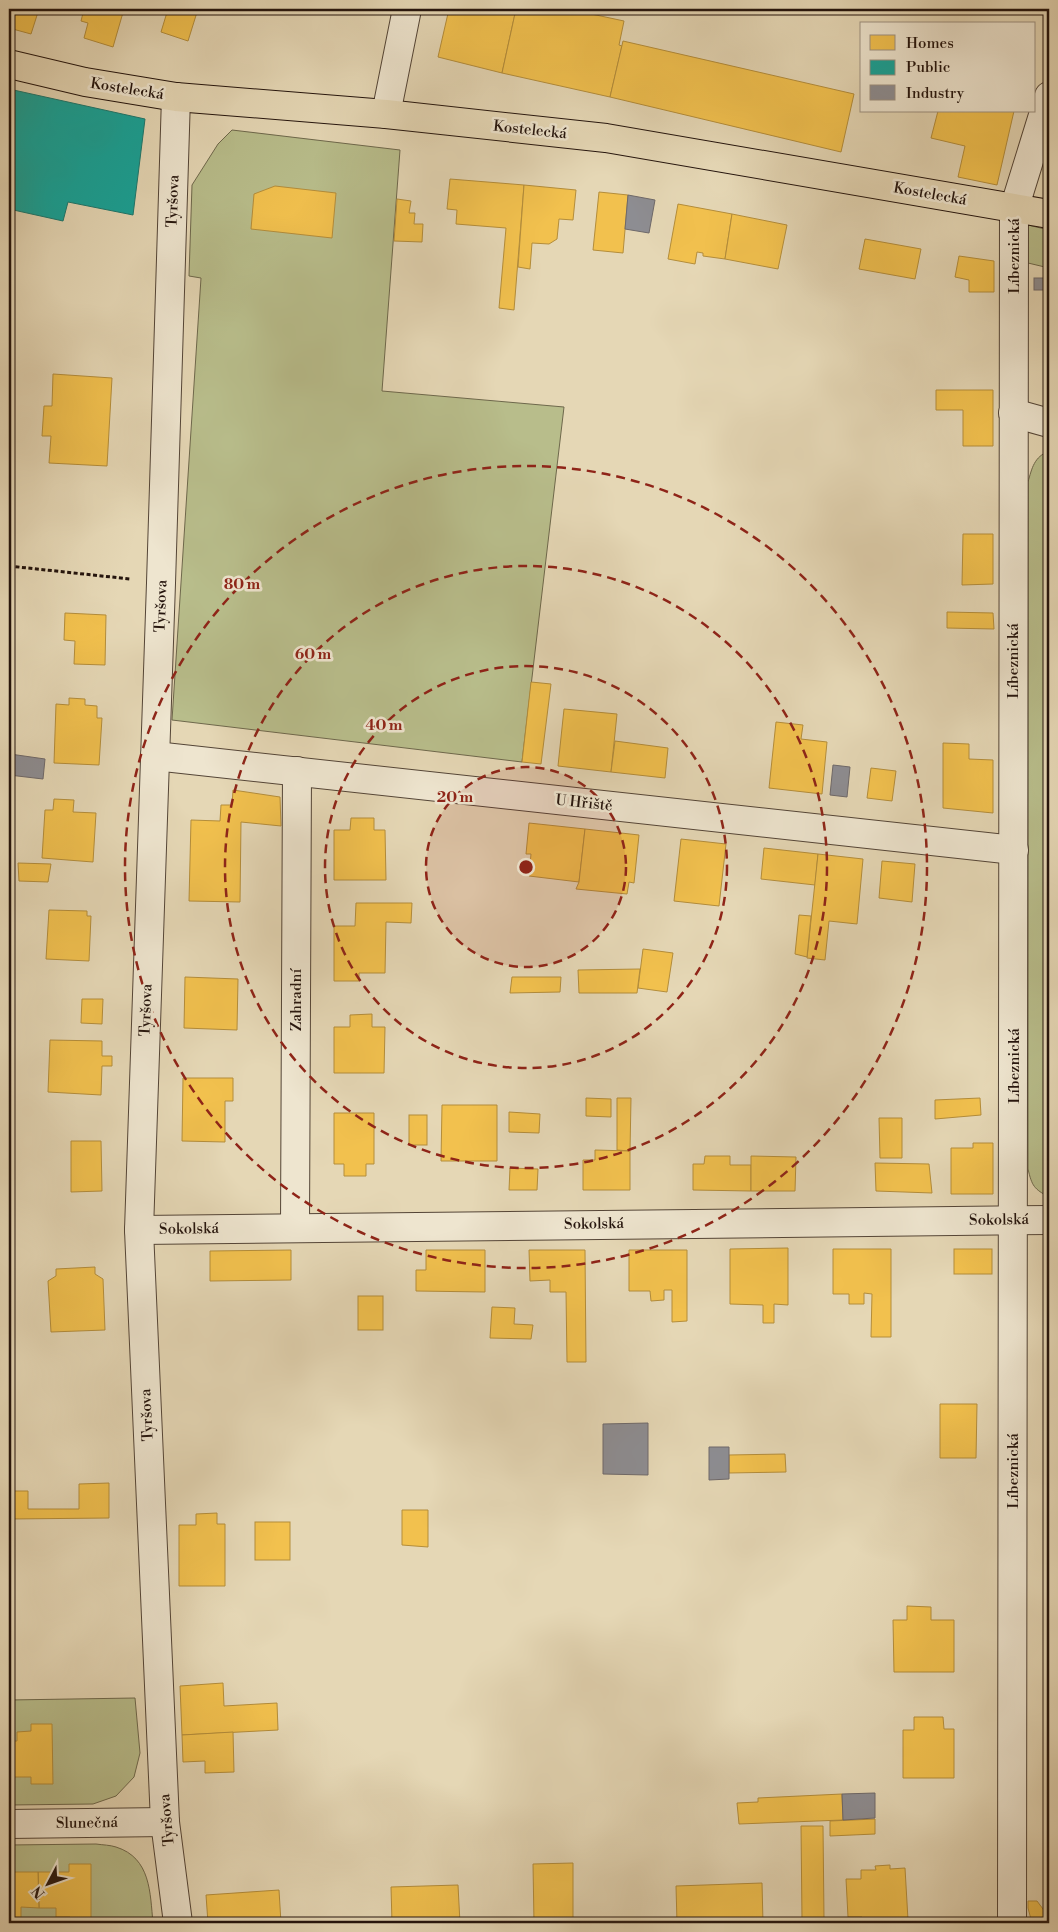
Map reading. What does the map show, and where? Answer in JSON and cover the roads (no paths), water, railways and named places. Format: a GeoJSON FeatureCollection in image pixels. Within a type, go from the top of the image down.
{"type":"FeatureCollection","features":[{"type":"Feature","properties":{"kind":"main road","name":"Kostelecká"},"geometry":{"type":"LineString","coordinates":[[9,64],[85,82],[176,97],[386,114],[606,138],[1049,214]]}},
{"type":"Feature","properties":{"kind":"street"},"geometry":{"type":"LineString","coordinates":[[386,114],[407,9]]}},
{"type":"Feature","properties":{"kind":"street","name":"Líbeznická"},"geometry":{"type":"LineString","coordinates":[[1012,1923],[1014,209],[1049,96]]}},
{"type":"Feature","properties":{"kind":"street","name":"Tyršova"},"geometry":{"type":"LineString","coordinates":[[176,97],[139,1230],[166,1822],[178,1923]]}},
{"type":"Feature","properties":{"kind":"street"},"geometry":{"type":"LineString","coordinates":[[1013,413],[1049,423]]}},
{"type":"Feature","properties":{"kind":"street","name":"U Hřiště"},"geometry":{"type":"LineString","coordinates":[[155,756],[1014,850]]}},
{"type":"Feature","properties":{"kind":"street","name":"Zahradní"},"geometry":{"type":"LineString","coordinates":[[295,1228],[296,771]]}},
{"type":"Feature","properties":{"kind":"street","name":"Sokolská"},"geometry":{"type":"LineString","coordinates":[[139,1230],[1049,1220]]}},
{"type":"Feature","properties":{"kind":"street","name":"Slunečná"},"geometry":{"type":"LineString","coordinates":[[9,1824],[166,1822]]}}]}
